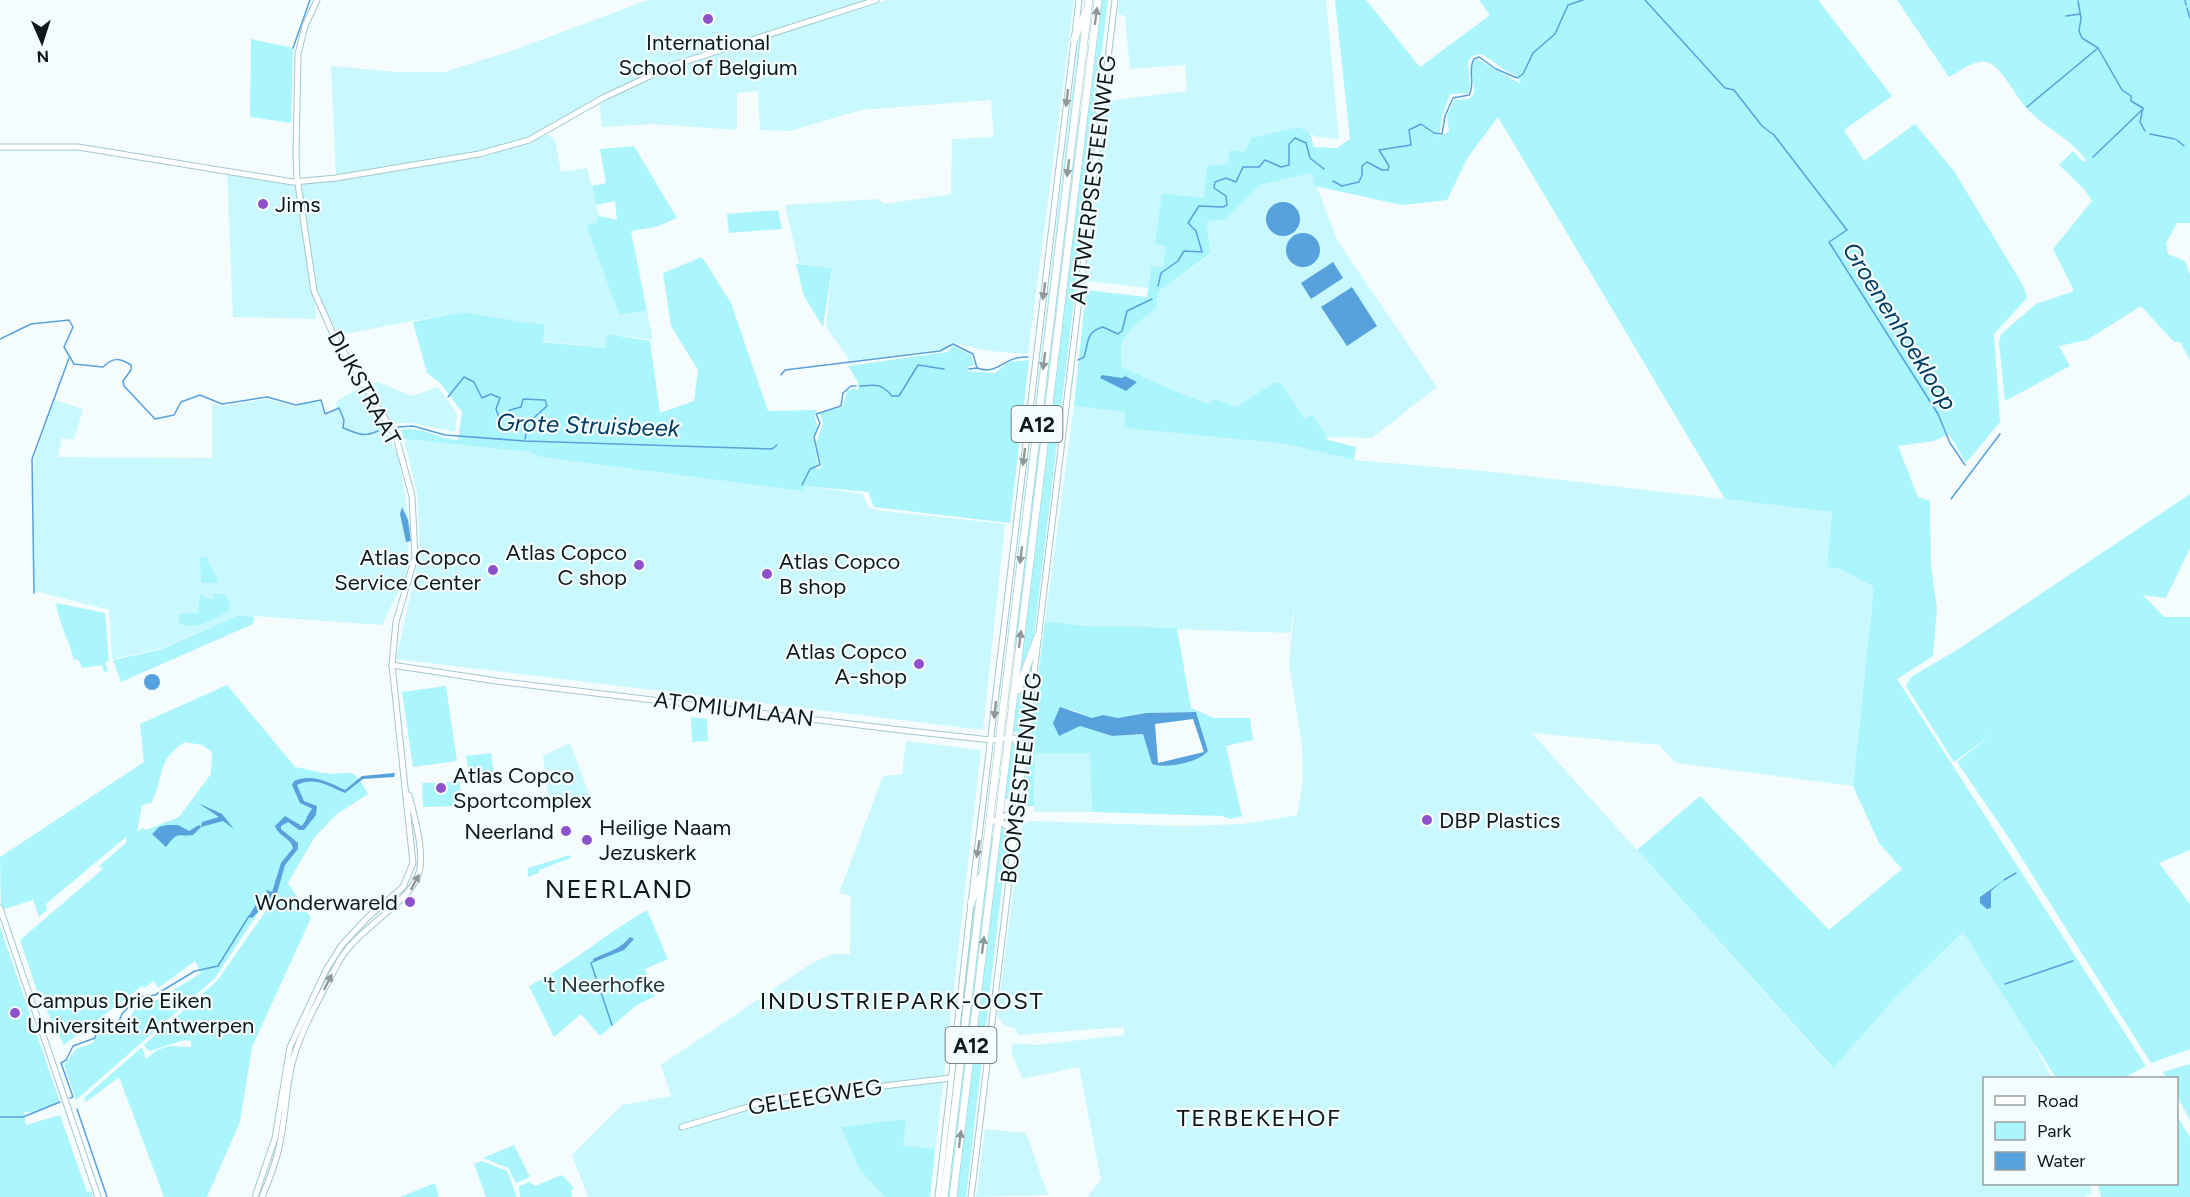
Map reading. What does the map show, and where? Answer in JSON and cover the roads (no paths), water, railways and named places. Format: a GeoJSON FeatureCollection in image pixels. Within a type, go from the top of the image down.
{"type":"FeatureCollection","features":[{"type":"Feature","properties":{"kind":"highway","name":"A12"},"geometry":{"type":"LineString","coordinates":[[944,1197],[989,823],[995,740],[1089,0]]}},
{"type":"Feature","properties":{"kind":"highway","name":"A12"},"geometry":{"type":"LineString","coordinates":[[953,1197],[1098,0]]}},
{"type":"Feature","properties":{"kind":"highway"},"geometry":{"type":"LineString","coordinates":[[1074,40],[1088,9]]}},
{"type":"Feature","properties":{"kind":"highway"},"geometry":{"type":"LineString","coordinates":[[1013,697],[1038,636]]}},
{"type":"Feature","properties":{"kind":"highway"},"geometry":{"type":"LineString","coordinates":[[970,903],[983,873]]}},
{"type":"Feature","properties":{"kind":"street","name":"DIJKSTRAAT"},"geometry":{"type":"LineString","coordinates":[[317,0],[305,26],[298,54],[297,182],[314,291],[333,334],[396,437],[409,483],[415,557],[396,621],[392,665],[405,782]]}},
{"type":"Feature","properties":{"kind":"street"},"geometry":{"type":"LineString","coordinates":[[0,147],[78,147],[297,182],[505,148],[545,132],[603,98],[671,66],[876,0]]}},
{"type":"Feature","properties":{"kind":"street","name":"ANTWERPSESTEENWEG"},"geometry":{"type":"LineString","coordinates":[[1036,357],[1079,0]]}},
{"type":"Feature","properties":{"kind":"street","name":"ANTWERPSESTEENWEG"},"geometry":{"type":"LineString","coordinates":[[1071,359],[1114,0]]}},
{"type":"Feature","properties":{"kind":"street","name":"BOOMSESTEENWEG"},"geometry":{"type":"LineString","coordinates":[[937,1197],[970,903],[995,740],[1036,357]]}},
{"type":"Feature","properties":{"kind":"street","name":"BOOMSESTEENWEG"},"geometry":{"type":"LineString","coordinates":[[971,1197],[1071,359]]}},
{"type":"Feature","properties":{"kind":"street","name":"ATOMIUMLAAN"},"geometry":{"type":"LineString","coordinates":[[392,665],[496,681],[995,740],[1008,738]]}},
{"type":"Feature","properties":{"kind":"street"},"geometry":{"type":"LineString","coordinates":[[1008,738],[1016,740],[1020,748],[1016,783],[1019,798]]}},
{"type":"Feature","properties":{"kind":"street"},"geometry":{"type":"LineString","coordinates":[[255,1197],[275,1138],[290,1047],[326,970],[342,945],[367,918],[403,887],[411,870],[405,782]]}},
{"type":"Feature","properties":{"kind":"street"},"geometry":{"type":"LineString","coordinates":[[262,1197],[281,1139],[292,1061],[307,1025],[348,948],[370,924],[410,890],[419,873],[421,863],[415,819],[405,782]]}},
{"type":"Feature","properties":{"kind":"street"},"geometry":{"type":"LineString","coordinates":[[989,823],[1006,814],[1017,815]]}},
{"type":"Feature","properties":{"kind":"street"},"geometry":{"type":"LineString","coordinates":[[998,819],[1009,828],[1008,849],[1012,857]]}},
{"type":"Feature","properties":{"kind":"street"},"geometry":{"type":"LineString","coordinates":[[0,908],[98,1197]]}},
{"type":"Feature","properties":{"kind":"street","name":"GELEEGWEG"},"geometry":{"type":"LineString","coordinates":[[682,1127],[774,1099],[951,1078]]}},
{"type":"Feature","properties":{"kind":"water"},"geometry":{"type":"Polygon","coordinates":[[[1283,202],[1295,207],[1300,219],[1295,231],[1283,236],[1271,231],[1266,219],[1271,207],[1283,202]]]}},
{"type":"Feature","properties":{"kind":"water"},"geometry":{"type":"Polygon","coordinates":[[[1303,233],[1315,238],[1320,250],[1315,262],[1303,267],[1291,262],[1286,250],[1291,238],[1303,233]]]}},
{"type":"Feature","properties":{"kind":"water"},"geometry":{"type":"Polygon","coordinates":[[[1333,262],[1343,278],[1311,299],[1301,283],[1333,262]]]}},
{"type":"Feature","properties":{"kind":"water"},"geometry":{"type":"Polygon","coordinates":[[[1352,287],[1377,326],[1347,346],[1321,307],[1352,287]]]}},
{"type":"Feature","properties":{"kind":"water"},"geometry":{"type":"Polygon","coordinates":[[[1102,375],[1122,378],[1125,376],[1137,382],[1126,391],[1100,378],[1102,375]]]}},
{"type":"Feature","properties":{"kind":"water"},"geometry":{"type":"Polygon","coordinates":[[[402,507],[408,520],[411,541],[406,542],[400,514],[402,507]]]}},
{"type":"Feature","properties":{"kind":"water"},"geometry":{"type":"Polygon","coordinates":[[[152,674],[158,676],[160,682],[158,688],[152,690],[146,688],[144,682],[146,676],[152,674]]]}},
{"type":"Feature","properties":{"kind":"water"},"geometry":{"type":"Polygon","coordinates":[[[1060,707],[1092,718],[1103,715],[1118,718],[1146,713],[1196,712],[1208,751],[1190,762],[1165,766],[1152,764],[1143,734],[1112,736],[1080,726],[1059,736],[1053,723],[1060,707]],[[1193,719],[1155,724],[1158,763],[1204,752],[1193,719]]]}},
{"type":"Feature","properties":{"kind":"water"},"geometry":{"type":"Polygon","coordinates":[[[395,773],[394,777],[363,779],[345,793],[327,785],[309,781],[297,785],[304,801],[317,806],[316,815],[304,830],[299,830],[288,822],[281,826],[281,829],[298,843],[298,849],[285,865],[277,893],[252,918],[248,917],[257,903],[268,895],[266,890],[272,892],[281,863],[293,848],[275,826],[285,816],[302,826],[313,809],[300,803],[292,785],[294,781],[313,778],[345,790],[362,776],[395,773]]]}},
{"type":"Feature","properties":{"kind":"water"},"geometry":{"type":"Polygon","coordinates":[[[198,803],[222,814],[234,829],[223,821],[201,827],[202,822],[219,817],[198,803]]]}},
{"type":"Feature","properties":{"kind":"water"},"geometry":{"type":"Polygon","coordinates":[[[178,825],[189,831],[199,825],[201,827],[193,835],[176,836],[166,847],[152,834],[159,827],[178,825]]]}},
{"type":"Feature","properties":{"kind":"water"},"geometry":{"type":"Polygon","coordinates":[[[2004,880],[1991,891],[1991,908],[1987,909],[1980,903],[1980,897],[2004,880]]]}},
{"type":"Feature","properties":{"kind":"water"},"geometry":{"type":"Polygon","coordinates":[[[630,937],[634,939],[624,950],[594,962],[593,959],[618,947],[630,937]]]}},
{"type":"Feature","properties":{"kind":"waterway"},"geometry":{"type":"LineString","coordinates":[[293,48],[310,0]]}},
{"type":"Feature","properties":{"kind":"waterway","name":"Grote Struisbeek"},"geometry":{"type":"LineString","coordinates":[[1333,181],[1342,186],[1359,182],[1362,166],[1367,162],[1382,170],[1388,170],[1389,166],[1379,150],[1411,145],[1409,130],[1421,124],[1434,133],[1442,134],[1445,116],[1453,98],[1469,95],[1474,59],[1479,57],[1496,69],[1517,78],[1523,74],[1533,53],[1555,34],[1568,5],[1583,0]]}},
{"type":"Feature","properties":{"kind":"waterway","name":"Groenenhoekloop"},"geometry":{"type":"LineString","coordinates":[[1645,0],[1725,88],[1734,90],[1762,126],[1774,135],[1847,230],[1829,242],[1938,414],[1950,443],[1965,465]]}},
{"type":"Feature","properties":{"kind":"waterway"},"geometry":{"type":"LineString","coordinates":[[2185,0],[2186,5]]}},
{"type":"Feature","properties":{"kind":"waterway"},"geometry":{"type":"LineString","coordinates":[[2078,1],[2081,18],[2079,31],[2082,38],[2098,48],[2122,90],[2131,96],[2131,101],[2143,108],[2140,122],[2145,131]]}},
{"type":"Feature","properties":{"kind":"waterway"},"geometry":{"type":"LineString","coordinates":[[2187,8],[2190,18]]}},
{"type":"Feature","properties":{"kind":"waterway"},"geometry":{"type":"LineString","coordinates":[[2066,16],[2080,14]]}},
{"type":"Feature","properties":{"kind":"waterway"},"geometry":{"type":"LineString","coordinates":[[2027,107],[2098,48]]}},
{"type":"Feature","properties":{"kind":"waterway"},"geometry":{"type":"LineString","coordinates":[[2093,157],[2142,110]]}},
{"type":"Feature","properties":{"kind":"waterway"},"geometry":{"type":"LineString","coordinates":[[2150,134],[2175,139]]}},
{"type":"Feature","properties":{"kind":"waterway","name":"Grote Struisbeek"},"geometry":{"type":"LineString","coordinates":[[1158,286],[1161,273],[1178,261],[1184,251],[1202,252],[1196,231],[1188,223],[1199,206],[1223,207],[1227,205],[1226,196],[1214,188],[1215,182],[1226,178],[1236,182],[1243,167],[1259,167],[1265,160],[1281,167],[1289,165],[1289,144],[1295,138],[1306,143],[1310,158],[1324,169]]}},
{"type":"Feature","properties":{"kind":"waterway"},"geometry":{"type":"LineString","coordinates":[[2177,140],[2184,146]]}},
{"type":"Feature","properties":{"kind":"waterway","name":"Grote Struisbeek"},"geometry":{"type":"LineString","coordinates":[[1078,360],[1084,357],[1090,335],[1093,332],[1103,327],[1118,334],[1122,331],[1127,311],[1152,299]]}},
{"type":"Feature","properties":{"kind":"waterway","name":"Grote Struisbeek"},"geometry":{"type":"LineString","coordinates":[[0,339],[31,324],[69,320],[73,327],[64,347],[74,364],[103,367],[110,361],[116,360],[131,365],[131,370],[123,381],[124,386],[155,419],[174,415],[181,402],[200,395],[222,404],[267,397],[296,405],[321,400],[325,414],[339,408],[344,420],[343,428],[364,434],[378,431]]}},
{"type":"Feature","properties":{"kind":"waterway","name":"Grote Struisbeek"},"geometry":{"type":"LineString","coordinates":[[781,375],[785,370],[940,351],[953,344],[973,354],[977,368],[984,370],[996,368],[1012,359],[1028,357]]}},
{"type":"Feature","properties":{"kind":"waterway"},"geometry":{"type":"LineString","coordinates":[[34,593],[32,459],[69,358]]}},
{"type":"Feature","properties":{"kind":"waterway"},"geometry":{"type":"LineString","coordinates":[[860,386],[878,386],[892,396],[899,396],[918,365],[944,369]]}},
{"type":"Feature","properties":{"kind":"waterway","name":"Grote Struisbeek"},"geometry":{"type":"LineString","coordinates":[[969,369],[977,368]]}},
{"type":"Feature","properties":{"kind":"waterway"},"geometry":{"type":"LineString","coordinates":[[448,397],[464,377],[474,382],[482,398],[491,394],[500,398],[496,409],[499,417],[503,419],[510,410],[521,407],[523,399],[545,400],[547,406],[528,423],[525,439]]}},
{"type":"Feature","properties":{"kind":"waterway"},"geometry":{"type":"LineString","coordinates":[[802,485],[810,469],[820,465],[814,437],[820,423],[816,414],[841,406],[843,393],[851,386],[856,386]]}},
{"type":"Feature","properties":{"kind":"waterway","name":"Grote Struisbeek"},"geometry":{"type":"LineString","coordinates":[[398,427],[413,426],[445,435],[525,441],[772,449],[777,445]]}},
{"type":"Feature","properties":{"kind":"waterway"},"geometry":{"type":"LineString","coordinates":[[1951,499],[2000,434]]}},
{"type":"Feature","properties":{"kind":"waterway"},"geometry":{"type":"LineString","coordinates":[[307,818],[314,807]]}},
{"type":"Feature","properties":{"kind":"waterway"},"geometry":{"type":"LineString","coordinates":[[2004,880],[2016,873]]}},
{"type":"Feature","properties":{"kind":"waterway"},"geometry":{"type":"LineString","coordinates":[[70,1098],[73,1097],[61,1063],[66,1060],[73,1046],[95,1038],[97,1022],[110,1028],[116,1028],[122,1014],[138,997],[155,995],[195,971],[218,966],[249,916]]}},
{"type":"Feature","properties":{"kind":"waterway"},"geometry":{"type":"LineString","coordinates":[[594,961],[591,963],[612,1025]]}},
{"type":"Feature","properties":{"kind":"waterway"},"geometry":{"type":"LineString","coordinates":[[2005,984],[2073,961]]}},
{"type":"Feature","properties":{"kind":"waterway"},"geometry":{"type":"LineString","coordinates":[[584,982],[589,986]]}},
{"type":"Feature","properties":{"kind":"waterway"},"geometry":{"type":"LineString","coordinates":[[0,1117],[23,1117],[60,1102]]}},
{"type":"Feature","properties":{"kind":"waterway"},"geometry":{"type":"LineString","coordinates":[[77,1109],[107,1197]]}},
{"type":"Feature","properties":{"kind":"place","name":"International School of Belgium"},"geometry":{"type":"Point","coordinates":[708,19]}},
{"type":"Feature","properties":{"kind":"place","name":"Jims"},"geometry":{"type":"Point","coordinates":[263,204]}},
{"type":"Feature","properties":{"kind":"place","name":"Atlas Copco C shop"},"geometry":{"type":"Point","coordinates":[639,565]}},
{"type":"Feature","properties":{"kind":"place","name":"Atlas Copco Service Center"},"geometry":{"type":"Point","coordinates":[493,570]}},
{"type":"Feature","properties":{"kind":"place","name":"Atlas Copco B shop"},"geometry":{"type":"Point","coordinates":[767,574]}},
{"type":"Feature","properties":{"kind":"place","name":"Atlas Copco A-shop"},"geometry":{"type":"Point","coordinates":[919,664]}},
{"type":"Feature","properties":{"kind":"place","name":"Atlas Copco Sportcomplex"},"geometry":{"type":"Point","coordinates":[441,788]}},
{"type":"Feature","properties":{"kind":"place","name":"DBP Plastics"},"geometry":{"type":"Point","coordinates":[1427,820]}},
{"type":"Feature","properties":{"kind":"place","name":"Neerland"},"geometry":{"type":"Point","coordinates":[566,831]}},
{"type":"Feature","properties":{"kind":"place","name":"Heilige Naam Jezuskerk"},"geometry":{"type":"Point","coordinates":[587,840]}},
{"type":"Feature","properties":{"kind":"place","name":"Wonderwareld"},"geometry":{"type":"Point","coordinates":[410,902]}},
{"type":"Feature","properties":{"kind":"place","name":"Campus Drie Eiken Universiteit Antwerpen"},"geometry":{"type":"Point","coordinates":[15,1013]}},
{"type":"Feature","properties":{"kind":"district","name":"NEERLAND"},"geometry":{"type":"Point","coordinates":[619,889]}},
{"type":"Feature","properties":{"kind":"district","name":"INDUSTRIEPARK-OOST"},"geometry":{"type":"Point","coordinates":[902,1000]}},
{"type":"Feature","properties":{"kind":"district","name":"TERBEKEHOF"},"geometry":{"type":"Point","coordinates":[1259,1117]}},
{"type":"Feature","properties":{"kind":"park label","name":"'t Neerhofke"},"geometry":{"type":"Point","coordinates":[604,984]}}]}
